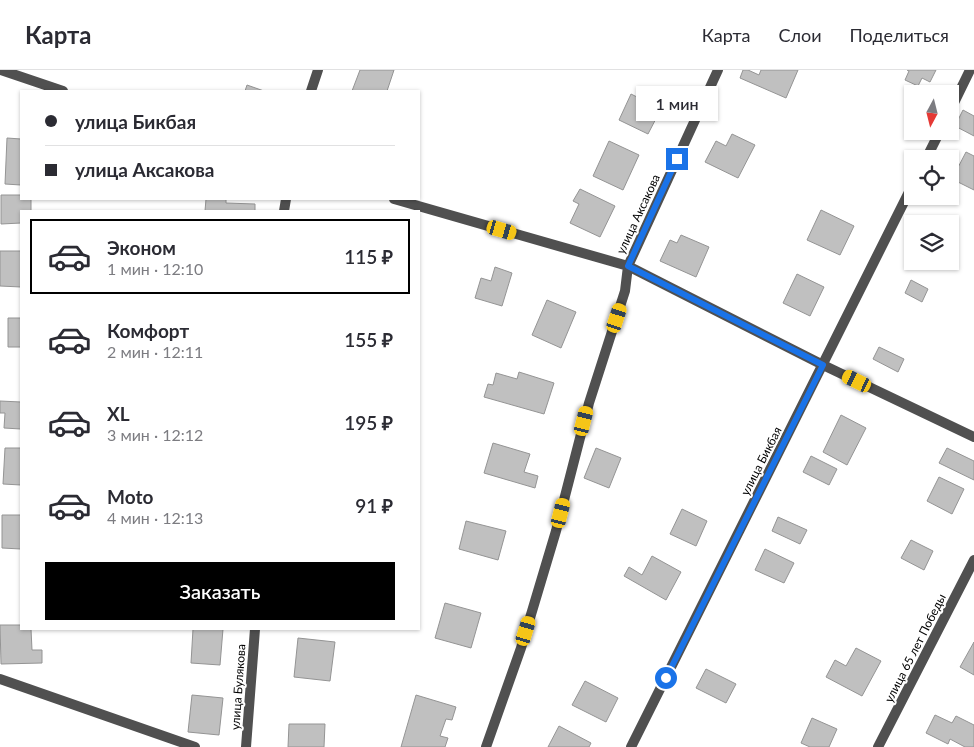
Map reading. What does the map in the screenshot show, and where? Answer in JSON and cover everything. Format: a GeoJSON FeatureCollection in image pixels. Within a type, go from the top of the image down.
{"type":"FeatureCollection","features":[{"type":"Feature","properties":{"kind":"street"},"geometry":{"type":"LineString","coordinates":[[1,70],[60,90]]}},
{"type":"Feature","properties":{"kind":"street"},"geometry":{"type":"LineString","coordinates":[[311,90],[318,70]]}},
{"type":"Feature","properties":{"kind":"street","name":"улица Аксакова"},"geometry":{"type":"LineString","coordinates":[[486,747],[521,648],[553,540],[589,402],[625,291],[628,266],[718,70]]}},
{"type":"Feature","properties":{"kind":"street"},"geometry":{"type":"LineString","coordinates":[[959,93],[970,70]]}},
{"type":"Feature","properties":{"kind":"street"},"geometry":{"type":"LineString","coordinates":[[397,200],[628,266],[823,365],[974,437]]}},
{"type":"Feature","properties":{"kind":"street","name":"улица Бикбая"},"geometry":{"type":"LineString","coordinates":[[631,747],[904,202]]}},
{"type":"Feature","properties":{"kind":"street","name":"улица 65 лет Победы"},"geometry":{"type":"LineString","coordinates":[[878,747],[974,560]]}},
{"type":"Feature","properties":{"kind":"street","name":"улица Булякова"},"geometry":{"type":"LineString","coordinates":[[246,747],[255,630]]}},
{"type":"Feature","properties":{"kind":"street"},"geometry":{"type":"LineString","coordinates":[[0,679],[194,747]]}},
{"type":"Feature","properties":{"kind":"building"},"geometry":{"type":"Polygon","coordinates":[[[360,70],[394,70],[387,90],[352,90],[360,70]]]}},
{"type":"Feature","properties":{"kind":"building"},"geometry":{"type":"Polygon","coordinates":[[[743,70],[759,75],[761,70],[798,70],[786,98],[740,78],[743,70]]]}},
{"type":"Feature","properties":{"kind":"building"},"geometry":{"type":"Polygon","coordinates":[[[907,70],[936,70],[930,82],[922,78],[918,85],[905,80],[909,71],[907,70]]]}},
{"type":"Feature","properties":{"kind":"building"},"geometry":{"type":"Polygon","coordinates":[[[247,85],[261,90],[245,90],[247,85]]]}},
{"type":"Feature","properties":{"kind":"building"},"geometry":{"type":"Polygon","coordinates":[[[631,94],[661,109],[648,134],[619,120],[631,94]]]}},
{"type":"Feature","properties":{"kind":"building"},"geometry":{"type":"Polygon","coordinates":[[[963,110],[974,116],[974,136],[959,128],[959,118],[963,110]]]}},
{"type":"Feature","properties":{"kind":"building"},"geometry":{"type":"Polygon","coordinates":[[[732,134],[755,145],[738,178],[705,162],[716,141],[726,146],[732,134]]]}},
{"type":"Feature","properties":{"kind":"building"},"geometry":{"type":"Polygon","coordinates":[[[7,138],[20,139],[20,185],[5,184],[7,138]]]}},
{"type":"Feature","properties":{"kind":"building"},"geometry":{"type":"Polygon","coordinates":[[[609,141],[639,155],[623,190],[593,176],[609,141]]]}},
{"type":"Feature","properties":{"kind":"building"},"geometry":{"type":"Polygon","coordinates":[[[966,152],[974,156],[974,190],[959,182],[959,166],[966,152]]]}},
{"type":"Feature","properties":{"kind":"building"},"geometry":{"type":"Polygon","coordinates":[[[580,189],[615,206],[600,237],[570,223],[579,204],[573,201],[580,189]]]}},
{"type":"Feature","properties":{"kind":"building"},"geometry":{"type":"Polygon","coordinates":[[[1,195],[20,195],[20,200],[31,200],[31,210],[20,210],[20,223],[1,224],[1,195]]]}},
{"type":"Feature","properties":{"kind":"building"},"geometry":{"type":"Polygon","coordinates":[[[206,200],[226,200],[226,203],[255,204],[255,210],[205,210],[206,200]]]}},
{"type":"Feature","properties":{"kind":"building"},"geometry":{"type":"Polygon","coordinates":[[[821,210],[854,226],[840,255],[807,240],[821,210]]]}},
{"type":"Feature","properties":{"kind":"building"},"geometry":{"type":"Polygon","coordinates":[[[681,235],[709,247],[696,277],[660,261],[670,240],[677,243],[681,235]]]}},
{"type":"Feature","properties":{"kind":"building"},"geometry":{"type":"Polygon","coordinates":[[[0,251],[20,251],[20,287],[0,286],[0,251]]]}},
{"type":"Feature","properties":{"kind":"building"},"geometry":{"type":"Polygon","coordinates":[[[495,267],[512,273],[502,306],[475,298],[481,278],[491,281],[495,267]]]}},
{"type":"Feature","properties":{"kind":"building"},"geometry":{"type":"Polygon","coordinates":[[[797,274],[824,287],[810,316],[783,303],[797,274]]]}},
{"type":"Feature","properties":{"kind":"building"},"geometry":{"type":"Polygon","coordinates":[[[911,280],[928,289],[922,302],[905,293],[911,280]]]}},
{"type":"Feature","properties":{"kind":"building"},"geometry":{"type":"Polygon","coordinates":[[[547,300],[576,312],[561,348],[532,335],[547,300]]]}},
{"type":"Feature","properties":{"kind":"building"},"geometry":{"type":"Polygon","coordinates":[[[8,318],[20,318],[20,347],[8,347],[8,318]]]}},
{"type":"Feature","properties":{"kind":"building"},"geometry":{"type":"Polygon","coordinates":[[[879,347],[904,359],[898,372],[873,359],[879,347]]]}},
{"type":"Feature","properties":{"kind":"building"},"geometry":{"type":"Polygon","coordinates":[[[519,372],[554,383],[544,414],[484,397],[488,384],[493,385],[496,373],[517,379],[519,372]]]}},
{"type":"Feature","properties":{"kind":"building"},"geometry":{"type":"Polygon","coordinates":[[[0,401],[20,402],[20,429],[4,428],[5,413],[0,413],[0,401]]]}},
{"type":"Feature","properties":{"kind":"building"},"geometry":{"type":"Polygon","coordinates":[[[841,415],[866,428],[847,465],[823,452],[841,415]]]}},
{"type":"Feature","properties":{"kind":"building"},"geometry":{"type":"Polygon","coordinates":[[[493,443],[530,454],[524,472],[538,476],[535,488],[484,473],[493,443]]]}},
{"type":"Feature","properties":{"kind":"building"},"geometry":{"type":"Polygon","coordinates":[[[5,448],[20,448],[20,485],[3,484],[5,448]]]}},
{"type":"Feature","properties":{"kind":"building"},"geometry":{"type":"Polygon","coordinates":[[[596,448],[621,458],[609,488],[584,478],[596,448]]]}},
{"type":"Feature","properties":{"kind":"building"},"geometry":{"type":"Polygon","coordinates":[[[947,448],[974,461],[974,480],[939,463],[947,448]]]}},
{"type":"Feature","properties":{"kind":"building"},"geometry":{"type":"Polygon","coordinates":[[[811,456],[837,469],[829,485],[803,472],[811,456]]]}},
{"type":"Feature","properties":{"kind":"building"},"geometry":{"type":"Polygon","coordinates":[[[939,477],[964,489],[952,514],[927,501],[939,477]]]}},
{"type":"Feature","properties":{"kind":"building"},"geometry":{"type":"Polygon","coordinates":[[[682,509],[707,521],[696,546],[670,534],[682,509]]]}},
{"type":"Feature","properties":{"kind":"building"},"geometry":{"type":"Polygon","coordinates":[[[2,515],[20,515],[20,549],[2,548],[2,515]]]}},
{"type":"Feature","properties":{"kind":"building"},"geometry":{"type":"Polygon","coordinates":[[[778,517],[807,530],[800,544],[772,531],[778,517]]]}},
{"type":"Feature","properties":{"kind":"building"},"geometry":{"type":"Polygon","coordinates":[[[466,521],[506,531],[498,560],[459,549],[466,521]]]}},
{"type":"Feature","properties":{"kind":"building"},"geometry":{"type":"Polygon","coordinates":[[[911,540],[933,551],[924,570],[901,558],[911,540]]]}},
{"type":"Feature","properties":{"kind":"building"},"geometry":{"type":"Polygon","coordinates":[[[765,549],[794,563],[784,583],[755,570],[765,549]]]}},
{"type":"Feature","properties":{"kind":"building"},"geometry":{"type":"Polygon","coordinates":[[[652,556],[681,572],[666,600],[624,576],[629,567],[642,575],[652,556]]]}},
{"type":"Feature","properties":{"kind":"building"},"geometry":{"type":"Polygon","coordinates":[[[445,603],[481,613],[471,648],[435,638],[445,603]]]}},
{"type":"Feature","properties":{"kind":"building"},"geometry":{"type":"Polygon","coordinates":[[[0,625],[20,625],[20,630],[31,630],[32,650],[42,650],[42,663],[1,664],[0,625]]]}},
{"type":"Feature","properties":{"kind":"building"},"geometry":{"type":"Polygon","coordinates":[[[193,630],[223,630],[220,665],[191,663],[193,630]]]}},
{"type":"Feature","properties":{"kind":"building"},"geometry":{"type":"Polygon","coordinates":[[[298,638],[335,642],[330,681],[294,677],[298,638]]]}},
{"type":"Feature","properties":{"kind":"building"},"geometry":{"type":"Polygon","coordinates":[[[974,642],[974,675],[960,667],[974,642]]]}},
{"type":"Feature","properties":{"kind":"building"},"geometry":{"type":"Polygon","coordinates":[[[856,648],[881,661],[862,696],[826,677],[835,660],[846,666],[856,648]]]}},
{"type":"Feature","properties":{"kind":"building"},"geometry":{"type":"Polygon","coordinates":[[[706,669],[736,684],[726,703],[696,688],[706,669]]]}},
{"type":"Feature","properties":{"kind":"building"},"geometry":{"type":"Polygon","coordinates":[[[585,681],[618,698],[606,722],[572,705],[585,681]]]}},
{"type":"Feature","properties":{"kind":"building"},"geometry":{"type":"Polygon","coordinates":[[[192,695],[223,698],[219,735],[188,732],[192,695]]]}},
{"type":"Feature","properties":{"kind":"building"},"geometry":{"type":"Polygon","coordinates":[[[416,695],[456,707],[452,720],[446,719],[440,736],[448,738],[445,747],[401,747],[416,695]]]}},
{"type":"Feature","properties":{"kind":"building"},"geometry":{"type":"Polygon","coordinates":[[[935,715],[952,723],[956,716],[974,725],[974,747],[965,747],[950,739],[948,744],[926,733],[935,715]]]}},
{"type":"Feature","properties":{"kind":"building"},"geometry":{"type":"Polygon","coordinates":[[[812,718],[837,729],[829,747],[810,747],[801,743],[812,718]]]}},
{"type":"Feature","properties":{"kind":"building"},"geometry":{"type":"Polygon","coordinates":[[[289,724],[325,724],[324,747],[288,747],[289,724]]]}},
{"type":"Feature","properties":{"kind":"building"},"geometry":{"type":"Polygon","coordinates":[[[559,726],[591,743],[589,747],[548,747],[559,726]]]}},
{"type":"Feature","properties":{"kind":"route"},"geometry":{"type":"LineString","coordinates":[[666,678],[823,365],[628,266],[677,159]]}}]}
